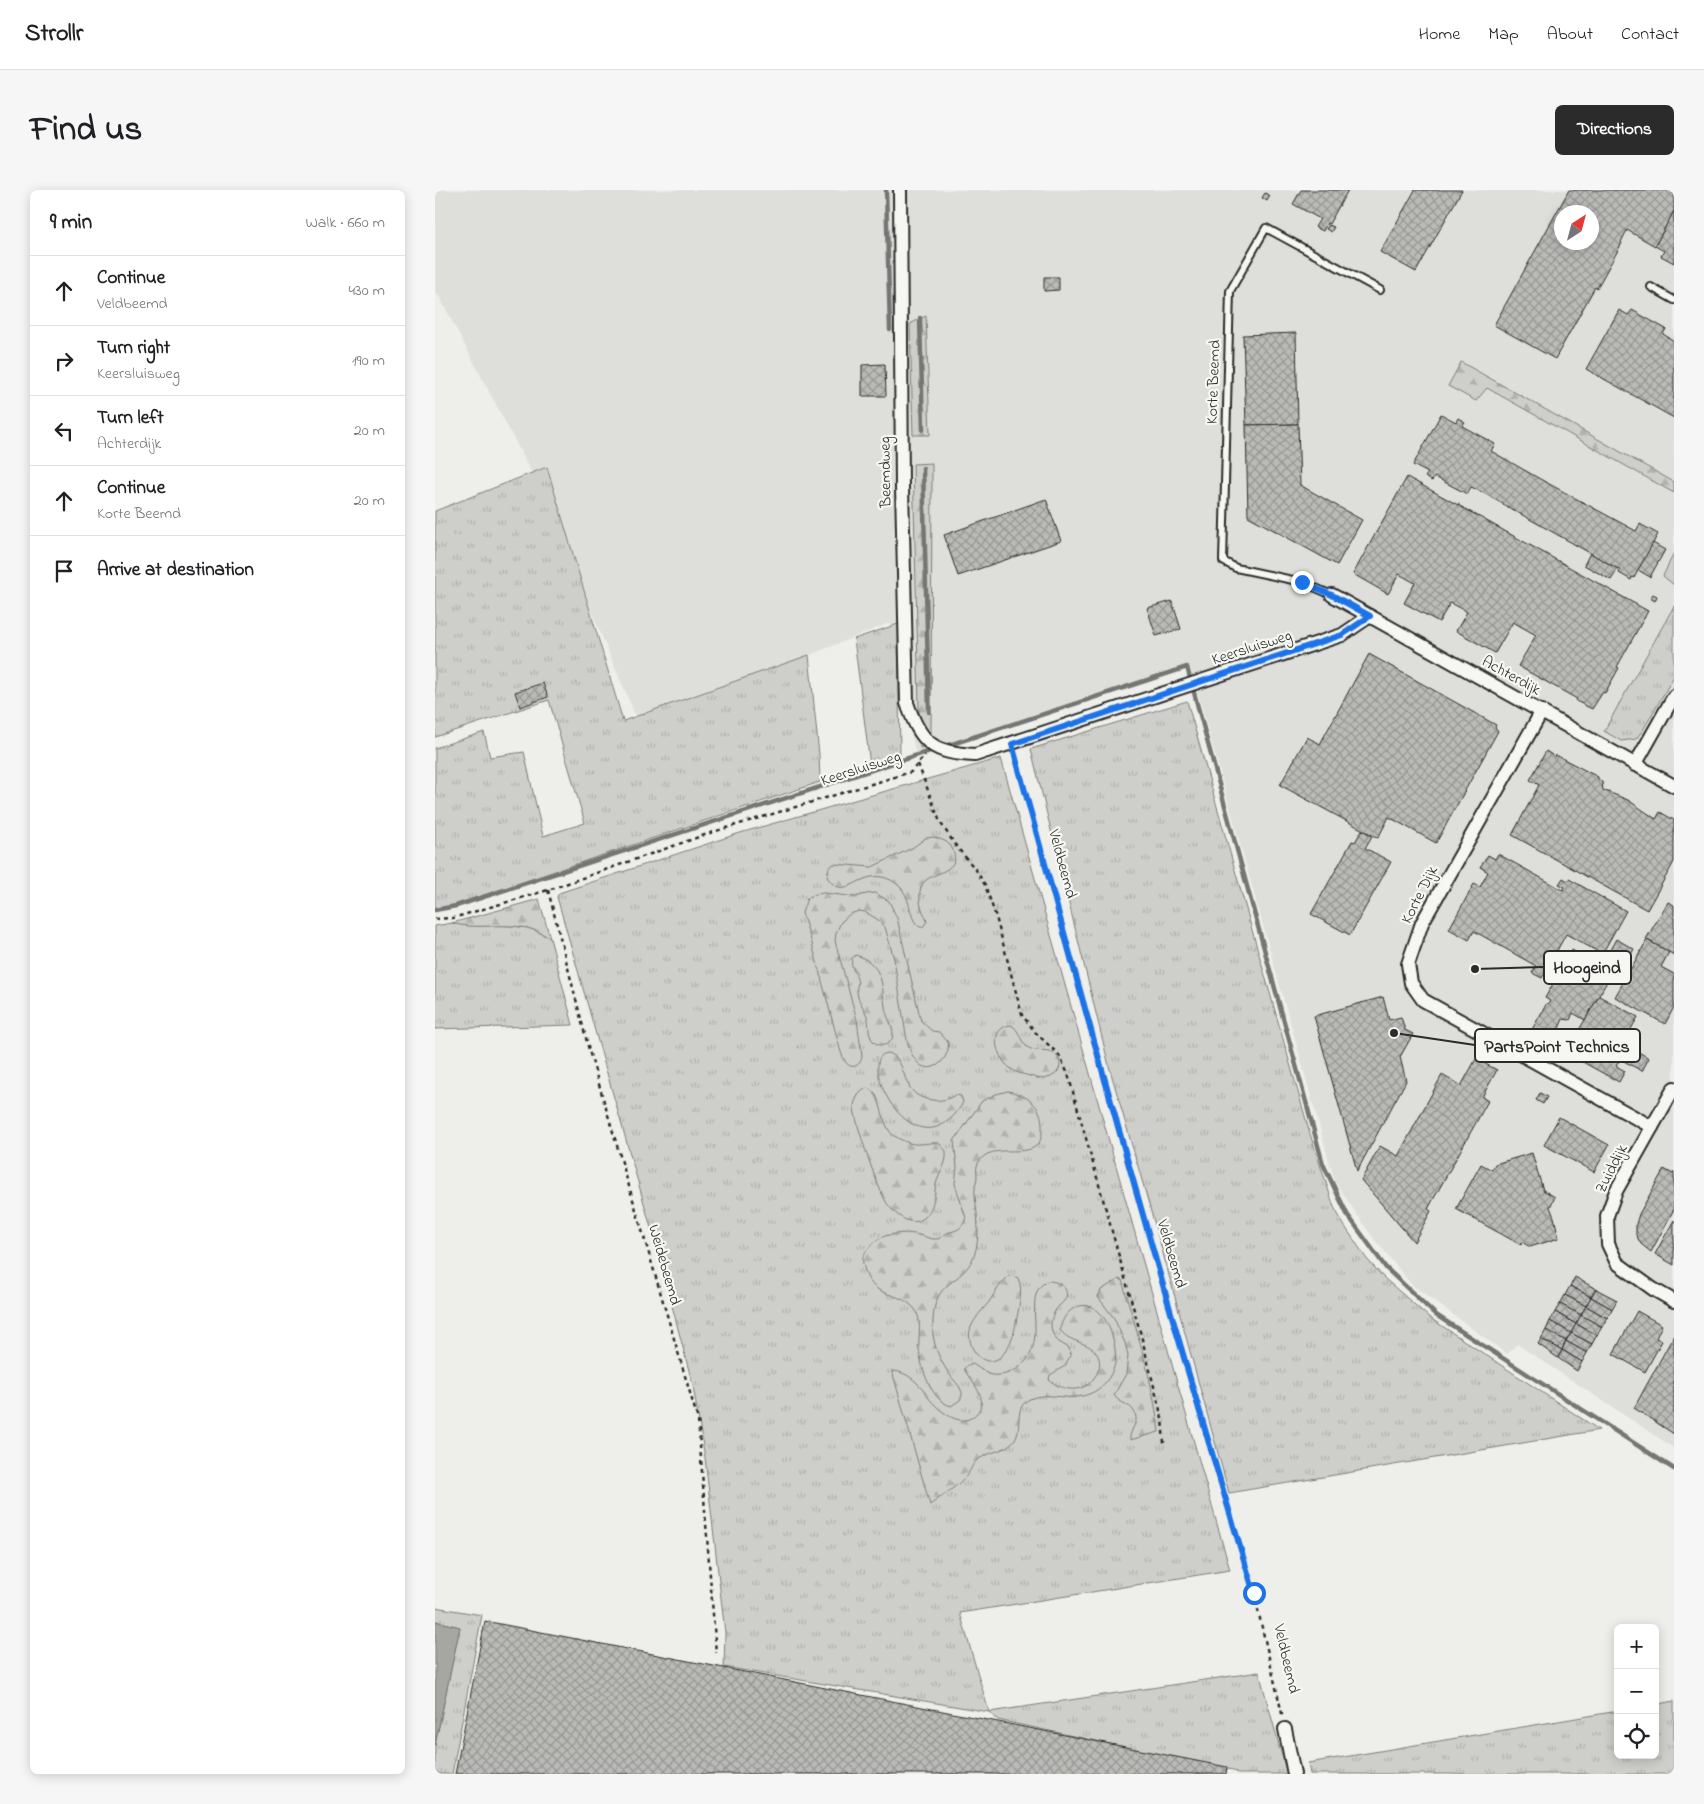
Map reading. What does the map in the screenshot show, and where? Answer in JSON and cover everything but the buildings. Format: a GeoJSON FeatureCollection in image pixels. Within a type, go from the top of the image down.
{"type":"FeatureCollection","features":[{"type":"Feature","properties":{"kind":"street","name":"Beemdweg"},"geometry":{"type":"LineString","coordinates":[[900,190],[902,487],[907,703],[913,722],[923,737],[933,746]]}},
{"type":"Feature","properties":{"kind":"street","name":"Achterdijk"},"geometry":{"type":"LineString","coordinates":[[1332,595],[1674,786]]}},
{"type":"Feature","properties":{"kind":"street","name":"Keersluisweg"},"geometry":{"type":"LineString","coordinates":[[933,746],[953,754],[975,755],[1012,744],[1342,635],[1370,616]]}},
{"type":"Feature","properties":{"kind":"street"},"geometry":{"type":"LineString","coordinates":[[1635,765],[1674,696]]}},
{"type":"Feature","properties":{"kind":"street","name":"Korte Dijk"},"geometry":{"type":"LineString","coordinates":[[1542,711],[1422,923],[1408,964],[1411,983],[1423,1000],[1652,1127]]}},
{"type":"Feature","properties":{"kind":"street","name":"Zuiddijk"},"geometry":{"type":"LineString","coordinates":[[1674,1088],[1616,1191],[1607,1216],[1608,1244],[1617,1263],[1653,1289],[1674,1301]]}},
{"type":"Feature","properties":{"kind":"street"},"geometry":{"type":"LineString","coordinates":[[1285,1729],[1294,1774]]}},
{"type":"Feature","properties":{"kind":"lane","name":"Korte Beemd"},"geometry":{"type":"LineString","coordinates":[[1332,595],[1302,582],[1235,568],[1223,561],[1230,291],[1266,228],[1381,290]]}},
{"type":"Feature","properties":{"kind":"lane"},"geometry":{"type":"LineString","coordinates":[[1651,287],[1674,300]]}},
{"type":"Feature","properties":{"kind":"path","name":"Veldbeemd"},"geometry":{"type":"LineString","coordinates":[[1012,744],[1098,1058],[1201,1420],[1254,1593],[1285,1729]]}},
{"type":"Feature","properties":{"kind":"path","name":"Keersluisweg"},"geometry":{"type":"LineString","coordinates":[[435,919],[453,918],[548,890],[713,832],[911,772],[933,746]]}},
{"type":"Feature","properties":{"kind":"path"},"geometry":{"type":"LineString","coordinates":[[918,764],[940,822],[985,885],[996,917],[1022,1014],[1036,1033],[1059,1055],[1068,1074],[1141,1335],[1162,1418],[1164,1443]]}},
{"type":"Feature","properties":{"kind":"path","name":"Weidebeemd"},"geometry":{"type":"LineString","coordinates":[[548,890],[590,1054],[698,1420],[716,1653]]}},
{"type":"Feature","properties":{"kind":"shaded area"},"geometry":{"type":"Polygon","coordinates":[[[435,190],[1674,190],[1674,1448],[1517,1344],[1507,1354],[1412,1285],[1373,1238],[1335,1182],[1191,669],[916,756],[889,623],[639,724],[535,479],[439,296],[435,293],[435,190]]]}},
{"type":"Feature","properties":{"kind":"shaded area"},"geometry":{"type":"Polygon","coordinates":[[[435,1621],[460,1627],[435,1745],[435,1621]]]}},
{"type":"Feature","properties":{"kind":"green space"},"geometry":{"type":"Polygon","coordinates":[[[926,316],[930,435],[913,435],[910,324],[926,316]]]}},
{"type":"Feature","properties":{"kind":"green space"},"geometry":{"type":"Polygon","coordinates":[[[1461,362],[1674,482],[1674,493],[1487,388],[1476,401],[1448,386],[1461,362]]]}},
{"type":"Feature","properties":{"kind":"green space"},"geometry":{"type":"Polygon","coordinates":[[[932,463],[931,745],[920,748],[913,464],[932,463]]]}},
{"type":"Feature","properties":{"kind":"green space"},"geometry":{"type":"Polygon","coordinates":[[[547,467],[623,721],[809,655],[820,782],[442,909],[435,909],[435,748],[484,732],[490,757],[524,752],[543,836],[585,823],[549,700],[435,737],[435,511],[547,467]]]}},
{"type":"Feature","properties":{"kind":"green space"},"geometry":{"type":"Polygon","coordinates":[[[1674,553],[1674,585],[1663,576],[1674,553]]]}},
{"type":"Feature","properties":{"kind":"green space"},"geometry":{"type":"Polygon","coordinates":[[[1674,606],[1674,676],[1636,739],[1621,741],[1604,731],[1674,606]]]}},
{"type":"Feature","properties":{"kind":"green space"},"geometry":{"type":"Polygon","coordinates":[[[898,624],[900,756],[870,765],[854,639],[898,624]]]}},
{"type":"Feature","properties":{"kind":"green space"},"geometry":{"type":"Polygon","coordinates":[[[1187,701],[1310,1134],[1334,1207],[1344,1225],[1366,1258],[1384,1278],[1430,1318],[1599,1430],[1229,1493],[1109,1066],[1031,749],[1187,701]]]}},
{"type":"Feature","properties":{"kind":"green space"},"geometry":{"type":"Polygon","coordinates":[[[1001,758],[1230,1570],[960,1613],[989,1712],[724,1667],[725,1633],[705,1458],[693,1386],[659,1256],[557,897],[559,893],[740,833],[1001,758]]]}},
{"type":"Feature","properties":{"kind":"green space"},"geometry":{"type":"Polygon","coordinates":[[[933,837],[949,844],[953,850],[955,860],[951,866],[927,879],[923,884],[920,892],[920,902],[927,921],[923,927],[915,923],[902,889],[886,878],[876,876],[846,887],[840,887],[827,877],[829,867],[834,864],[872,867],[912,848],[926,838],[933,837]]]}},
{"type":"Feature","properties":{"kind":"green space"},"geometry":{"type":"Polygon","coordinates":[[[824,893],[856,897],[875,893],[889,901],[897,918],[921,1021],[932,1031],[939,1032],[948,1042],[947,1053],[940,1063],[930,1068],[924,1067],[916,1061],[912,1054],[906,1035],[894,959],[885,927],[877,919],[865,912],[859,911],[850,914],[841,922],[835,941],[857,1020],[862,1057],[855,1066],[847,1064],[840,1050],[802,913],[807,898],[824,893]]]}},
{"type":"Feature","properties":{"kind":"green space"},"geometry":{"type":"Polygon","coordinates":[[[539,899],[550,938],[536,931],[512,926],[469,926],[452,923],[539,899]]]}},
{"type":"Feature","properties":{"kind":"green space"},"geometry":{"type":"Polygon","coordinates":[[[452,923],[469,926],[512,926],[536,931],[550,938],[573,1025],[435,1029],[435,926],[452,923]]]}},
{"type":"Feature","properties":{"kind":"green space"},"geometry":{"type":"Polygon","coordinates":[[[856,955],[866,959],[873,965],[880,978],[886,1012],[893,1034],[891,1041],[886,1045],[879,1045],[873,1041],[870,1035],[868,1019],[858,997],[858,980],[852,964],[852,958],[856,955]]]}},
{"type":"Feature","properties":{"kind":"green space"},"geometry":{"type":"Polygon","coordinates":[[[1011,1025],[1016,1029],[1026,1046],[1052,1052],[1058,1057],[1060,1064],[1055,1074],[1045,1079],[1038,1078],[1014,1071],[1006,1065],[997,1049],[996,1041],[998,1033],[1003,1028],[1011,1025]]]}},
{"type":"Feature","properties":{"kind":"green space"},"geometry":{"type":"Polygon","coordinates":[[[889,1053],[900,1063],[913,1092],[921,1097],[938,1100],[947,1099],[955,1095],[961,1096],[963,1102],[949,1120],[933,1128],[918,1127],[905,1119],[893,1106],[884,1091],[879,1076],[878,1064],[882,1055],[889,1053]]]}},
{"type":"Feature","properties":{"kind":"green space"},"geometry":{"type":"Polygon","coordinates":[[[867,1088],[876,1095],[886,1124],[893,1135],[913,1144],[939,1143],[946,1151],[945,1161],[937,1180],[930,1210],[925,1217],[919,1220],[913,1222],[905,1220],[889,1206],[874,1173],[858,1125],[854,1106],[858,1095],[867,1088]]]}},
{"type":"Feature","properties":{"kind":"green space"},"geometry":{"type":"Polygon","coordinates":[[[1008,1091],[1024,1096],[1037,1107],[1042,1123],[1041,1140],[1035,1147],[1026,1150],[993,1152],[983,1157],[977,1166],[975,1191],[978,1226],[976,1249],[969,1266],[943,1289],[938,1297],[933,1321],[933,1335],[938,1354],[962,1393],[960,1400],[951,1406],[937,1397],[924,1373],[919,1349],[917,1312],[908,1302],[880,1291],[874,1286],[865,1271],[863,1257],[871,1245],[885,1236],[906,1233],[937,1239],[962,1226],[966,1218],[955,1184],[957,1167],[954,1141],[982,1101],[996,1094],[1008,1091]]]}},
{"type":"Feature","properties":{"kind":"green space"},"geometry":{"type":"Polygon","coordinates":[[[1011,1275],[1018,1278],[1020,1283],[1020,1300],[1015,1328],[1008,1348],[1004,1353],[999,1358],[988,1361],[979,1357],[972,1348],[970,1343],[971,1327],[1001,1284],[1011,1275]]]}},
{"type":"Feature","properties":{"kind":"green space"},"geometry":{"type":"Polygon","coordinates":[[[1119,1279],[1122,1280],[1153,1394],[1159,1432],[1130,1440],[1136,1420],[1135,1412],[1119,1401],[1114,1395],[1126,1374],[1128,1355],[1114,1318],[1098,1297],[1101,1290],[1119,1279]]]}},
{"type":"Feature","properties":{"kind":"green space"},"geometry":{"type":"Polygon","coordinates":[[[1048,1281],[1058,1283],[1066,1290],[1065,1300],[1056,1310],[1052,1319],[1051,1329],[1055,1338],[1069,1348],[1071,1354],[1065,1366],[1050,1375],[1049,1380],[1060,1387],[1079,1389],[1089,1383],[1098,1372],[1100,1362],[1097,1353],[1088,1346],[1065,1335],[1060,1330],[1065,1316],[1076,1307],[1082,1306],[1095,1309],[1101,1314],[1108,1325],[1115,1347],[1114,1367],[1110,1375],[1101,1387],[1088,1394],[1072,1397],[1034,1397],[1025,1402],[1020,1412],[1015,1439],[1003,1449],[983,1456],[973,1464],[968,1474],[950,1491],[930,1505],[892,1371],[903,1373],[913,1379],[944,1413],[957,1419],[964,1420],[970,1418],[980,1408],[981,1397],[964,1369],[967,1365],[972,1364],[989,1374],[1001,1375],[1015,1370],[1027,1360],[1033,1348],[1035,1335],[1035,1297],[1039,1288],[1048,1281]]]}},
{"type":"Feature","properties":{"kind":"green space"},"geometry":{"type":"Polygon","coordinates":[[[435,1607],[482,1615],[452,1774],[435,1774],[435,1745],[460,1627],[435,1621],[435,1607]]]}},
{"type":"Feature","properties":{"kind":"green space"},"geometry":{"type":"Polygon","coordinates":[[[1259,1672],[1287,1774],[1239,1774],[1233,1770],[998,1720],[989,1712],[1259,1672]]]}},
{"type":"Feature","properties":{"kind":"green space"},"geometry":{"type":"Polygon","coordinates":[[[1674,1701],[1674,1774],[1310,1774],[1308,1763],[1614,1712],[1614,1759],[1659,1759],[1659,1704],[1674,1701]]]}},
{"type":"Feature","properties":{"kind":"waterway"},"geometry":{"type":"LineString","coordinates":[[886,190],[890,330]]}},
{"type":"Feature","properties":{"kind":"waterway"},"geometry":{"type":"LineString","coordinates":[[920,318],[923,430]]}},
{"type":"Feature","properties":{"kind":"waterway"},"geometry":{"type":"LineString","coordinates":[[923,468],[929,712]]}},
{"type":"Feature","properties":{"kind":"waterway"},"geometry":{"type":"LineString","coordinates":[[943,747],[1187,667],[1323,1164],[1347,1214],[1386,1268],[1436,1315],[1674,1469]]}},
{"type":"Feature","properties":{"kind":"waterway"},"geometry":{"type":"LineString","coordinates":[[435,910],[456,906],[936,749]]}},
{"type":"Feature","properties":{"kind":"place","name":"Hoogeind"},"geometry":{"type":"Point","coordinates":[1475,969]}},
{"type":"Feature","properties":{"kind":"place","name":"PartsPoint Technics"},"geometry":{"type":"Point","coordinates":[1394,1033]}},
{"type":"Feature","properties":{"kind":"route"},"geometry":{"type":"LineString","coordinates":[[1254,1593],[1207,1439],[1098,1058],[1012,744],[1342,635],[1370,616],[1332,595],[1302,582]]}}]}
